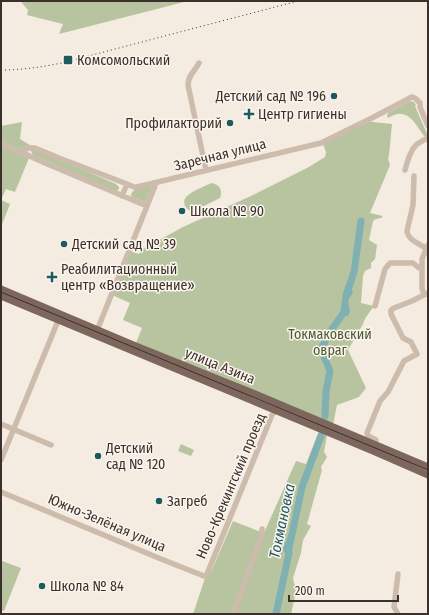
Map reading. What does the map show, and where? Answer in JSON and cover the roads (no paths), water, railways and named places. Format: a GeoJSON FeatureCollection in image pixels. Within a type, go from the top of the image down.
{"type":"FeatureCollection","features":[{"type":"Feature","properties":{"kind":"main road","name":"улица Азина"},"geometry":{"type":"LineString","coordinates":[[1,289],[60,317],[278,407],[428,472]]}},
{"type":"Feature","properties":{"kind":"main road","name":"улица Азина"},"geometry":{"type":"LineString","coordinates":[[1,296],[60,317]]}},
{"type":"Feature","properties":{"kind":"street"},"geometry":{"type":"LineString","coordinates":[[199,63],[189,77],[188,85],[206,170]]}},
{"type":"Feature","properties":{"kind":"street","name":"Заречная улица"},"geometry":{"type":"LineString","coordinates":[[20,152],[29,148],[35,148],[137,187],[321,143],[412,97],[420,103],[420,107],[428,126]]}},
{"type":"Feature","properties":{"kind":"street"},"geometry":{"type":"LineString","coordinates":[[405,170],[413,148],[428,138]]}},
{"type":"Feature","properties":{"kind":"street"},"geometry":{"type":"LineString","coordinates":[[1,143],[147,206]]}},
{"type":"Feature","properties":{"kind":"street"},"geometry":{"type":"LineString","coordinates":[[374,448],[376,440],[367,434],[380,400],[388,392],[404,361],[417,354],[410,342],[403,338],[391,314],[391,310],[426,294],[422,288],[422,259],[427,247],[413,240],[408,235],[407,231],[413,205],[414,176]]}},
{"type":"Feature","properties":{"kind":"street"},"geometry":{"type":"LineString","coordinates":[[96,332],[155,183]]}},
{"type":"Feature","properties":{"kind":"street"},"geometry":{"type":"LineString","coordinates":[[122,196],[127,184]]}},
{"type":"Feature","properties":{"kind":"street"},"geometry":{"type":"LineString","coordinates":[[375,306],[385,269],[390,263],[413,263],[422,269]]}},
{"type":"Feature","properties":{"kind":"street"},"geometry":{"type":"LineString","coordinates":[[1,460],[60,317]]}},
{"type":"Feature","properties":{"kind":"street","name":"Ново-Крекингский проезд"},"geometry":{"type":"LineString","coordinates":[[204,576],[207,574],[272,415],[278,407]]}},
{"type":"Feature","properties":{"kind":"street"},"geometry":{"type":"LineString","coordinates":[[1,424],[51,444]]}},
{"type":"Feature","properties":{"kind":"street","name":"Южно-Зелёная улица"},"geometry":{"type":"LineString","coordinates":[[1,492],[204,576]]}},
{"type":"Feature","properties":{"kind":"street"},"geometry":{"type":"LineString","coordinates":[[233,614],[262,535],[262,529]]}},
{"type":"Feature","properties":{"kind":"street"},"geometry":{"type":"LineString","coordinates":[[398,574],[394,607],[398,614]]}},
{"type":"Feature","properties":{"kind":"water"},"geometry":{"type":"Polygon","coordinates":[[[350,284],[353,292],[348,301],[350,312],[347,317],[342,305],[342,297],[346,285],[350,284]]]}},
{"type":"Feature","properties":{"kind":"water"},"geometry":{"type":"Polygon","coordinates":[[[295,532],[292,551],[286,555],[283,549],[289,537],[295,532]]]}},
{"type":"Feature","properties":{"kind":"waterway","name":"Токмановка"},"geometry":{"type":"LineString","coordinates":[[347,293],[354,272],[361,221]]}},
{"type":"Feature","properties":{"kind":"waterway","name":"Токмановка"},"geometry":{"type":"LineString","coordinates":[[325,416],[326,391],[330,371],[321,349],[330,332],[344,312],[345,303]]}},
{"type":"Feature","properties":{"kind":"waterway","name":"Токмановка"},"geometry":{"type":"LineString","coordinates":[[276,614],[289,553],[288,548],[302,487],[321,436]]}},
{"type":"Feature","properties":{"kind":"tram line"},"geometry":{"type":"LineString","coordinates":[[1,292],[428,470]]}},
{"type":"Feature","properties":{"kind":"railway"},"geometry":{"type":"LineString","coordinates":[[1,70],[32,68],[62,63],[298,1]]}},
{"type":"Feature","properties":{"kind":"place","name":"Комсомольский"},"geometry":{"type":"Point","coordinates":[68,60]}},
{"type":"Feature","properties":{"kind":"place","name":"Детский сад № 196"},"geometry":{"type":"Point","coordinates":[334,96]}},
{"type":"Feature","properties":{"kind":"place","name":"Центр гигиены"},"geometry":{"type":"Point","coordinates":[249,114]}},
{"type":"Feature","properties":{"kind":"place","name":"Профилакторий"},"geometry":{"type":"Point","coordinates":[230,123]}},
{"type":"Feature","properties":{"kind":"place","name":"Школа № 90"},"geometry":{"type":"Point","coordinates":[182,211]}},
{"type":"Feature","properties":{"kind":"place","name":"Детский сад № 39"},"geometry":{"type":"Point","coordinates":[64,244]}},
{"type":"Feature","properties":{"kind":"place","name":"Реабилитационный центр «Возвращение»"},"geometry":{"type":"Point","coordinates":[52,277]}},
{"type":"Feature","properties":{"kind":"place","name":"Детский сад № 120"},"geometry":{"type":"Point","coordinates":[98,456]}},
{"type":"Feature","properties":{"kind":"place","name":"Загреб"},"geometry":{"type":"Point","coordinates":[159,501]}},
{"type":"Feature","properties":{"kind":"place","name":"Школа № 84"},"geometry":{"type":"Point","coordinates":[42,586]}},
{"type":"Feature","properties":{"kind":"park label","name":"Токмаковский овраг"},"geometry":{"type":"Point","coordinates":[330,342]}}]}
